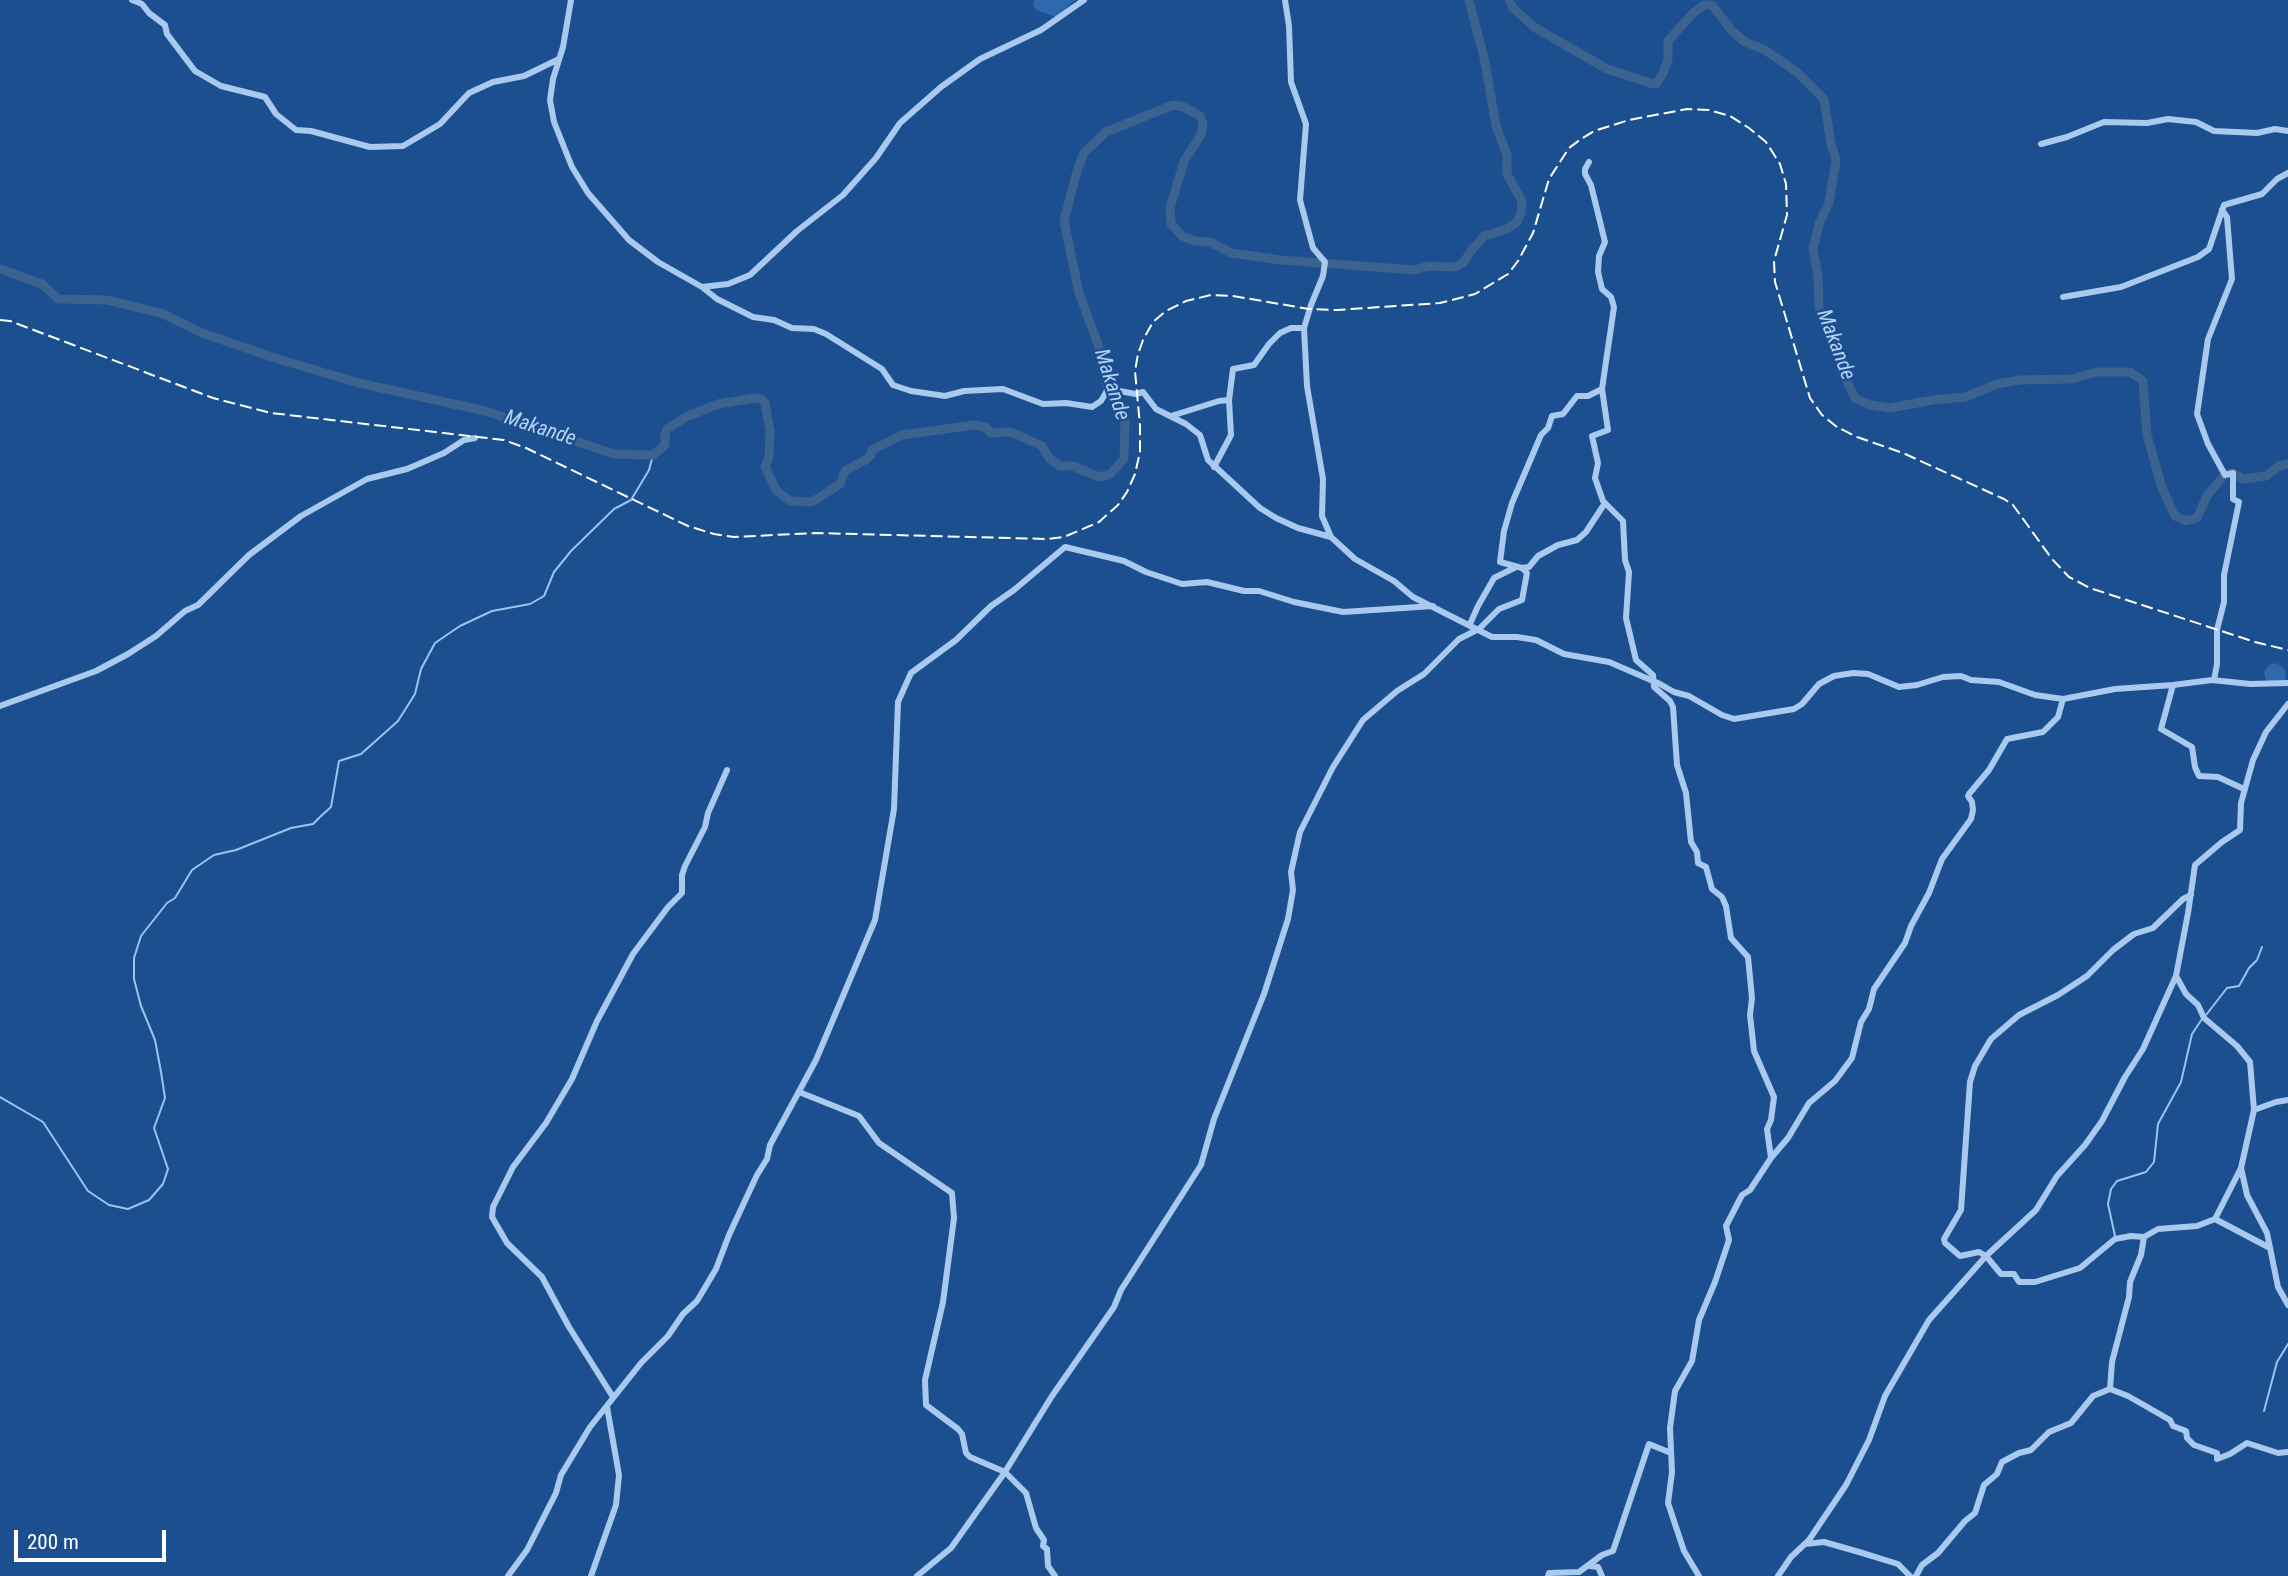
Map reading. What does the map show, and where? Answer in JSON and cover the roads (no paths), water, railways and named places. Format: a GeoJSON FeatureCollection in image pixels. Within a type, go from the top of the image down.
{"type":"FeatureCollection","features":[{"type":"Feature","properties":{"kind":"street"},"geometry":{"type":"LineString","coordinates":[[132,0],[142,4],[164,24],[168,36],[195,71],[221,86],[265,97],[278,117],[296,130],[311,131],[370,147],[403,146],[440,124],[470,93],[493,82],[524,76],[559,59]]}},
{"type":"Feature","properties":{"kind":"street"},"geometry":{"type":"LineString","coordinates":[[571,0],[553,79],[550,100],[552,116],[577,178],[618,229],[658,262],[702,287],[717,299],[753,317],[827,334],[882,369],[890,382],[904,389],[945,396],[964,391],[1003,389],[1043,404],[1066,403],[1092,407],[1101,401],[1108,388],[1136,394],[1141,391],[1156,409],[1171,415],[1200,435],[1205,454],[1214,467],[1260,508],[1298,528],[1331,537]]}},
{"type":"Feature","properties":{"kind":"street"},"geometry":{"type":"LineString","coordinates":[[702,287],[728,284],[750,275],[797,231],[843,195],[876,158],[900,123],[942,87],[980,59],[1041,30],[1084,0]]}},
{"type":"Feature","properties":{"kind":"street"},"geometry":{"type":"LineString","coordinates":[[1285,0],[1291,82],[1306,124],[1300,200],[1313,248],[1325,262],[1323,276],[1304,328],[1307,386],[1323,479],[1322,516],[1331,537],[1355,559],[1394,581],[1413,597],[1492,637],[1522,637],[1536,640],[1564,654],[1609,662],[1680,695],[1689,696],[1724,716],[1738,719],[1794,709],[1802,704],[1819,684],[1847,673],[1868,674],[1899,687],[1943,677],[1961,676],[1971,680],[1998,681],[2035,695],[2063,699],[2129,687],[2214,680],[2250,684],[2288,683]]}},
{"type":"Feature","properties":{"kind":"street"},"geometry":{"type":"LineString","coordinates":[[2041,144],[2104,122],[2147,123],[2168,119],[2196,122],[2214,131],[2288,131]]}},
{"type":"Feature","properties":{"kind":"street"},"geometry":{"type":"LineString","coordinates":[[1589,162],[1585,169],[1586,174],[1591,184],[1593,201],[1599,211],[1599,226],[1605,240],[1598,265],[1599,276],[1602,289],[1611,297],[1614,307],[1602,389],[1608,430],[1592,437],[1598,463],[1595,478],[1605,503],[1623,521],[1625,560],[1629,572],[1626,618],[1637,662],[1652,674],[1656,688],[1670,701],[1673,708],[1677,765],[1685,788],[1690,839],[1697,852],[1697,862],[1706,867],[1709,884],[1713,891],[1722,897],[1731,938],[1748,957],[1754,1051],[1773,1097],[1771,1120],[1767,1129],[1770,1158]]}},
{"type":"Feature","properties":{"kind":"street"},"geometry":{"type":"LineString","coordinates":[[2063,297],[2121,287],[2198,257],[2209,250],[2224,205],[2262,194],[2277,179],[2288,173]]}},
{"type":"Feature","properties":{"kind":"street"},"geometry":{"type":"LineString","coordinates":[[2214,680],[2217,630],[2224,602],[2224,575],[2239,502],[2233,499],[2233,472],[2225,475],[2208,444],[2197,414],[2208,340],[2232,279],[2227,216],[2222,210]]}},
{"type":"Feature","properties":{"kind":"street"},"geometry":{"type":"LineString","coordinates":[[1214,467],[1231,435],[1229,400],[1234,368],[1254,365],[1280,333],[1291,328],[1304,328]]}},
{"type":"Feature","properties":{"kind":"street"},"geometry":{"type":"LineString","coordinates":[[917,1576],[951,1548],[1005,1472],[1052,1396],[1114,1307],[1121,1290],[1201,1165],[1214,1119],[1259,1007],[1289,919],[1293,890],[1291,872],[1300,832],[1333,767],[1363,720],[1397,691],[1424,674],[1459,639],[1479,629],[1499,609],[1522,600],[1528,575],[1519,568],[1500,562],[1504,531],[1512,502],[1552,416],[1563,414],[1577,396],[1588,396],[1602,389]]}},
{"type":"Feature","properties":{"kind":"street"},"geometry":{"type":"LineString","coordinates":[[1171,415],[1229,400]]}},
{"type":"Feature","properties":{"kind":"street"},"geometry":{"type":"LineString","coordinates":[[0,706],[96,671],[128,654],[156,636],[185,611],[198,605],[249,555],[301,516],[367,480],[415,467],[464,440],[475,438]]}},
{"type":"Feature","properties":{"kind":"street"},"geometry":{"type":"LineString","coordinates":[[1470,624],[1494,578],[1529,567],[1538,556],[1558,545],[1577,540],[1586,532],[1605,503]]}},
{"type":"Feature","properties":{"kind":"street"},"geometry":{"type":"LineString","coordinates":[[508,1576],[527,1550],[556,1493],[569,1459],[590,1427],[651,1352],[668,1336],[683,1314],[698,1301],[716,1269],[733,1226],[767,1159],[770,1145],[816,1060],[875,920],[894,809],[896,716],[901,691],[907,678],[919,665],[957,639],[990,606],[1014,590],[1061,549],[1070,546],[1124,561],[1146,572],[1182,584],[1207,582],[1244,591],[1259,591],[1294,603],[1343,612],[1433,607]]}},
{"type":"Feature","properties":{"kind":"street"},"geometry":{"type":"LineString","coordinates":[[2173,685],[2161,729],[2192,747],[2199,776],[2218,777],[2244,789]]}},
{"type":"Feature","properties":{"kind":"street"},"geometry":{"type":"LineString","coordinates":[[1699,1576],[1684,1551],[1668,1503],[1672,1472],[1670,1428],[1675,1391],[1692,1361],[1699,1320],[1729,1240],[1726,1226],[1741,1196],[1750,1190],[1770,1158],[1788,1138],[1811,1100],[1835,1082],[1852,1058],[1861,1022],[1869,1009],[1874,989],[1905,943],[1910,926],[1929,893],[1945,854],[1971,819],[1973,807],[1969,793],[1989,770],[2007,739],[2043,732],[2058,717],[2063,699]]}},
{"type":"Feature","properties":{"kind":"street"},"geometry":{"type":"LineString","coordinates":[[1778,1576],[1815,1532],[1850,1479],[1869,1440],[1885,1396],[1925,1326],[1986,1256],[2036,1210],[2057,1176],[2091,1138],[2143,1049],[2176,976],[2197,862],[2240,830],[2244,789],[2253,760],[2266,732],[2288,704]]}},
{"type":"Feature","properties":{"kind":"street"},"geometry":{"type":"LineString","coordinates":[[613,1397],[569,1327],[542,1277],[507,1243],[492,1217],[493,1207],[513,1167],[546,1123],[572,1079],[597,1021],[633,954],[668,907],[682,893],[685,866],[705,827],[708,813],[727,770]]}},
{"type":"Feature","properties":{"kind":"street"},"geometry":{"type":"LineString","coordinates":[[2176,976],[2186,994],[2198,1005],[2203,1017],[2237,1046],[2250,1062],[2255,1110],[2241,1168],[2215,1219],[2197,1226],[2158,1229],[2144,1237],[2115,1239],[2080,1268],[2035,1282],[2019,1282],[2014,1274],[2001,1274],[1986,1256],[1976,1252],[1960,1256],[1945,1244],[1944,1240],[1961,1210],[1969,1088],[1975,1066],[1991,1039],[2003,1027],[2087,976],[2113,950],[2134,934],[2153,928],[2183,899],[2191,895]]}},
{"type":"Feature","properties":{"kind":"street"},"geometry":{"type":"LineString","coordinates":[[799,1092],[859,1116],[879,1143],[952,1193],[954,1218],[943,1302],[925,1380],[926,1405],[958,1429],[962,1434],[966,1453],[970,1457],[1005,1472],[1027,1496],[1036,1528],[1047,1549],[1048,1566],[1055,1576]]}},
{"type":"Feature","properties":{"kind":"street"},"geometry":{"type":"LineString","coordinates":[[2255,1110],[2288,1100]]}},
{"type":"Feature","properties":{"kind":"street"},"geometry":{"type":"LineString","coordinates":[[2241,1168],[2247,1195],[2267,1234],[2278,1287],[2288,1305]]}},
{"type":"Feature","properties":{"kind":"street"},"geometry":{"type":"LineString","coordinates":[[2215,1219],[2270,1248]]}},
{"type":"Feature","properties":{"kind":"street"},"geometry":{"type":"LineString","coordinates":[[2110,1389],[2112,1362],[2129,1297],[2130,1282],[2141,1255],[2144,1237]]}},
{"type":"Feature","properties":{"kind":"street"},"geometry":{"type":"LineString","coordinates":[[1916,1576],[1922,1565],[1938,1553],[1975,1513],[1984,1485],[1997,1474],[2002,1462],[2031,1450],[2049,1433],[2071,1423],[2093,1396],[2110,1389],[2128,1396],[2169,1420],[2173,1426],[2186,1431],[2193,1445],[2217,1453],[2217,1459],[2247,1443],[2278,1452],[2288,1452]]}},
{"type":"Feature","properties":{"kind":"street"},"geometry":{"type":"LineString","coordinates":[[591,1576],[611,1522],[619,1475],[607,1407]]}},
{"type":"Feature","properties":{"kind":"street"},"geometry":{"type":"LineString","coordinates":[[1548,1576],[1549,1573],[1579,1572],[1602,1555],[1613,1551],[1649,1444],[1671,1453]]}},
{"type":"Feature","properties":{"kind":"street"},"geometry":{"type":"LineString","coordinates":[[1804,1544],[1825,1542],[1859,1552],[1898,1564],[1910,1576]]}},
{"type":"Feature","properties":{"kind":"street"},"geometry":{"type":"LineString","coordinates":[[1590,1566],[1598,1567],[1602,1576]]}},
{"type":"Feature","properties":{"kind":"waterway","name":"Makande"},"geometry":{"type":"LineString","coordinates":[[0,269],[42,284],[58,299],[107,300],[161,313],[202,333],[281,360],[359,383],[485,411],[614,454],[653,455],[665,445],[667,429],[686,417],[718,404],[761,399],[765,403],[770,431],[769,457],[765,467],[776,490],[790,501],[812,502],[840,484],[845,471],[867,459],[872,450],[902,435],[975,425],[985,427],[991,433],[1011,432],[1042,446],[1049,458],[1060,466],[1073,466],[1099,477],[1109,475],[1124,459],[1125,422],[1116,396],[1108,389],[1099,347],[1079,293],[1064,221],[1084,153],[1106,132],[1173,105],[1184,107],[1200,116],[1203,124],[1201,135],[1184,161],[1170,208],[1171,224],[1182,236],[1194,241],[1210,242],[1231,253],[1281,260],[1415,270],[1428,266],[1455,267],[1464,262],[1484,236],[1507,229],[1517,222],[1522,201],[1507,174],[1507,155],[1496,126],[1485,62],[1469,0]]}},
{"type":"Feature","properties":{"kind":"waterway","name":"Makande"},"geometry":{"type":"LineString","coordinates":[[1509,0],[1513,8],[1534,27],[1607,69],[1656,84],[1668,59],[1668,41],[1693,13],[1704,5],[1712,5],[1732,31],[1745,42],[1765,50],[1798,73],[1824,99],[1836,160],[1829,203],[1820,221],[1813,249],[1818,276],[1819,308],[1828,334],[1842,358],[1846,380],[1855,398],[1870,405],[1890,408],[1965,397],[1997,384],[2020,380],[2071,379],[2097,372],[2130,372],[2143,381],[2147,435],[2162,488],[2175,516],[2186,521],[2197,518],[2207,496],[2225,474],[2233,473],[2243,479],[2266,476],[2279,466],[2288,464]]}},
{"type":"Feature","properties":{"kind":"waterway"},"geometry":{"type":"LineString","coordinates":[[0,1097],[43,1122],[88,1191],[109,1205],[128,1209],[149,1200],[163,1184],[168,1169],[154,1128],[165,1098],[161,1072],[155,1040],[141,1006],[134,979],[134,958],[141,936],[167,903],[175,898],[192,870],[214,855],[236,850],[291,828],[313,824],[331,807],[339,761],[361,754],[398,721],[415,694],[421,669],[435,643],[460,626],[492,611],[530,604],[544,596],[554,572],[571,551],[614,509],[631,500],[649,470],[653,455]]}},
{"type":"Feature","properties":{"kind":"waterway"},"geometry":{"type":"LineString","coordinates":[[2206,1015],[2227,988],[2239,986],[2257,960],[2262,947]]}},
{"type":"Feature","properties":{"kind":"waterway"},"geometry":{"type":"LineString","coordinates":[[2115,1236],[2108,1204],[2111,1189],[2117,1181],[2146,1172],[2154,1162],[2158,1124],[2181,1082],[2192,1034],[2202,1019]]}},
{"type":"Feature","properties":{"kind":"waterway"},"geometry":{"type":"LineString","coordinates":[[2264,1411],[2277,1362],[2288,1344]]}},
{"type":"Feature","properties":{"kind":"railway"},"geometry":{"type":"LineString","coordinates":[[0,320],[10,321],[213,398],[271,413],[504,440],[688,526],[714,534],[734,537],[815,533],[1048,539],[1064,537],[1099,522],[1118,505],[1127,492],[1140,452],[1135,371],[1138,354],[1153,322],[1166,311],[1186,301],[1211,295],[1233,296],[1309,309],[1337,310],[1440,303],[1475,294],[1508,274],[1518,261],[1533,233],[1549,179],[1569,148],[1594,131],[1629,120],[1687,109],[1709,110],[1730,116],[1749,128],[1766,142],[1780,164],[1786,184],[1787,215],[1774,261],[1775,282],[1810,398],[1822,415],[1837,427],[1857,437],[1903,453],[2004,499],[2013,505],[2052,559],[2069,577],[2090,588],[2255,642],[2288,650]]}}]}
